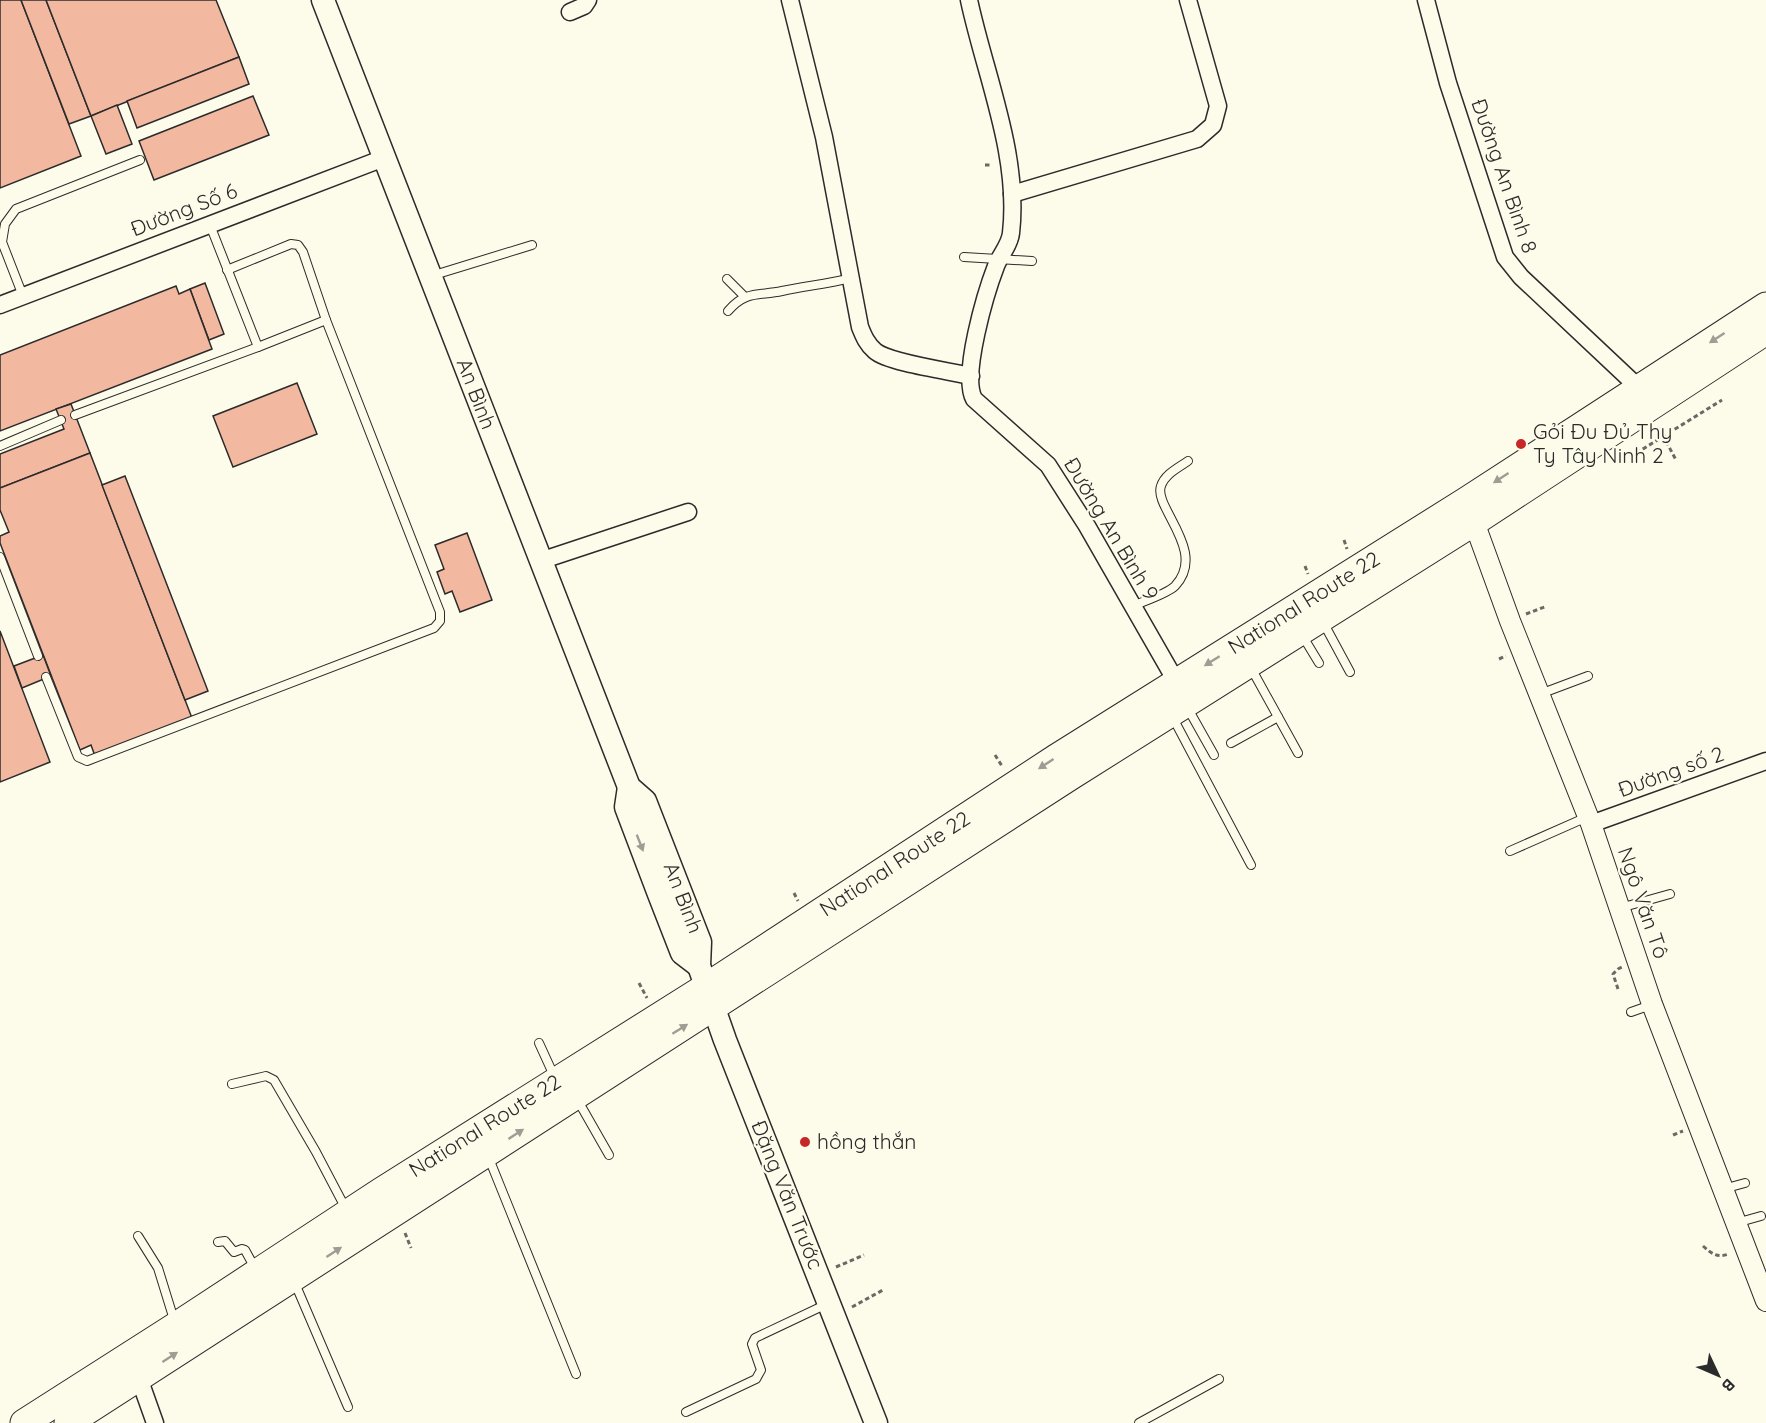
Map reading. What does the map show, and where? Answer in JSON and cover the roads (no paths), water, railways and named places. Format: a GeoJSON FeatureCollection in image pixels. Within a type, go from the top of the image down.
{"type":"FeatureCollection","features":[{"type":"Feature","properties":{"kind":"highway","name":"National Route 22"},"geometry":{"type":"LineString","coordinates":[[68,1423],[487,1153],[566,1088],[706,987],[1030,775],[1249,665],[1474,522],[1766,306]]}},
{"type":"Feature","properties":{"kind":"highway","name":"National Route 22"},"geometry":{"type":"LineString","coordinates":[[1177,700],[1466,501],[1644,398],[1766,331]]}},
{"type":"Feature","properties":{"kind":"highway","name":"National Route 22"},"geometry":{"type":"LineString","coordinates":[[24,1423],[348,1214],[566,1088]]}},
{"type":"Feature","properties":{"kind":"main road","name":"An Bình"},"geometry":{"type":"LineString","coordinates":[[323,0],[629,787],[626,807],[659,894],[682,953],[706,987]]}},
{"type":"Feature","properties":{"kind":"main road","name":"Đặng Văn Trước"},"geometry":{"type":"LineString","coordinates":[[706,987],[876,1423]]}},
{"type":"Feature","properties":{"kind":"street"},"geometry":{"type":"LineString","coordinates":[[570,12],[584,6],[588,0]]}},
{"type":"Feature","properties":{"kind":"street"},"geometry":{"type":"LineString","coordinates":[[790,0],[824,137],[860,327],[865,340],[877,353],[891,359],[971,376]]}},
{"type":"Feature","properties":{"kind":"street","name":"Đường An Bình 9"},"geometry":{"type":"LineString","coordinates":[[969,0],[1008,153],[1012,194],[1011,235],[1000,259],[978,329],[969,387],[974,399],[1048,465],[1087,526],[1132,606],[1177,700]]}},
{"type":"Feature","properties":{"kind":"street"},"geometry":{"type":"LineString","coordinates":[[1012,194],[1197,139],[1214,125],[1218,106],[1188,0]]}},
{"type":"Feature","properties":{"kind":"street","name":"Đường An Bình 8"},"geometry":{"type":"LineString","coordinates":[[1426,0],[1448,83],[1505,257],[1521,277],[1644,398]]}},
{"type":"Feature","properties":{"kind":"street","name":"Đường Số 6"},"geometry":{"type":"LineString","coordinates":[[0,305],[384,158]]}},
{"type":"Feature","properties":{"kind":"street"},"geometry":{"type":"LineString","coordinates":[[540,561],[688,512]]}},
{"type":"Feature","properties":{"kind":"street","name":"Ngô Văn Tô"},"geometry":{"type":"LineString","coordinates":[[1474,522],[1589,820],[1652,1004],[1766,1301]]}},
{"type":"Feature","properties":{"kind":"street","name":"Đường số 2"},"geometry":{"type":"LineString","coordinates":[[1589,820],[1766,761]]}},
{"type":"Feature","properties":{"kind":"street"},"geometry":{"type":"LineString","coordinates":[[139,1378],[155,1423]]}},
{"type":"Feature","properties":{"kind":"lane"},"geometry":{"type":"LineString","coordinates":[[24,296],[2,242],[5,224],[16,209],[140,160]]}},
{"type":"Feature","properties":{"kind":"lane"},"geometry":{"type":"LineString","coordinates":[[210,225],[258,347]]}},
{"type":"Feature","properties":{"kind":"lane"},"geometry":{"type":"LineString","coordinates":[[46,677],[78,757],[87,761],[434,628],[440,621],[440,612],[326,320],[303,252],[298,245],[291,244],[227,270]]}},
{"type":"Feature","properties":{"kind":"lane"},"geometry":{"type":"LineString","coordinates":[[430,276],[532,244]]}},
{"type":"Feature","properties":{"kind":"lane"},"geometry":{"type":"LineString","coordinates":[[964,257],[1032,261]]}},
{"type":"Feature","properties":{"kind":"lane"},"geometry":{"type":"LineString","coordinates":[[728,311],[734,303],[757,293],[825,284],[851,278]]}},
{"type":"Feature","properties":{"kind":"lane"},"geometry":{"type":"LineString","coordinates":[[727,279],[745,297]]}},
{"type":"Feature","properties":{"kind":"lane"},"geometry":{"type":"LineString","coordinates":[[75,416],[326,320]]}},
{"type":"Feature","properties":{"kind":"lane"},"geometry":{"type":"LineString","coordinates":[[0,446],[61,420]]}},
{"type":"Feature","properties":{"kind":"lane"},"geometry":{"type":"LineString","coordinates":[[1132,606],[1174,587],[1183,574],[1185,554],[1180,534],[1159,493],[1166,476],[1188,461]]}},
{"type":"Feature","properties":{"kind":"lane"},"geometry":{"type":"LineString","coordinates":[[0,557],[38,656]]}},
{"type":"Feature","properties":{"kind":"lane"},"geometry":{"type":"LineString","coordinates":[[1310,625],[1319,663]]}},
{"type":"Feature","properties":{"kind":"lane"},"geometry":{"type":"LineString","coordinates":[[1310,625],[1350,672]]}},
{"type":"Feature","properties":{"kind":"lane"},"geometry":{"type":"LineString","coordinates":[[1249,665],[1298,753]]}},
{"type":"Feature","properties":{"kind":"lane"},"geometry":{"type":"LineString","coordinates":[[1539,694],[1588,675]]}},
{"type":"Feature","properties":{"kind":"lane"},"geometry":{"type":"LineString","coordinates":[[1177,700],[1214,755]]}},
{"type":"Feature","properties":{"kind":"lane"},"geometry":{"type":"LineString","coordinates":[[1177,700],[1251,865]]}},
{"type":"Feature","properties":{"kind":"lane"},"geometry":{"type":"LineString","coordinates":[[1231,743],[1278,717]]}},
{"type":"Feature","properties":{"kind":"lane"},"geometry":{"type":"LineString","coordinates":[[1510,851],[1589,820]]}},
{"type":"Feature","properties":{"kind":"lane"},"geometry":{"type":"LineString","coordinates":[[1619,908],[1670,894]]}},
{"type":"Feature","properties":{"kind":"lane"},"geometry":{"type":"LineString","coordinates":[[1631,1012],[1652,1004]]}},
{"type":"Feature","properties":{"kind":"lane"},"geometry":{"type":"LineString","coordinates":[[539,1043],[609,1155]]}},
{"type":"Feature","properties":{"kind":"lane"},"geometry":{"type":"LineString","coordinates":[[232,1084],[266,1076],[274,1080],[316,1152],[348,1214]]}},
{"type":"Feature","properties":{"kind":"lane"},"geometry":{"type":"LineString","coordinates":[[487,1153],[576,1374]]}},
{"type":"Feature","properties":{"kind":"lane"},"geometry":{"type":"LineString","coordinates":[[1723,1189],[1745,1183]]}},
{"type":"Feature","properties":{"kind":"lane"},"geometry":{"type":"LineString","coordinates":[[1735,1223],[1761,1216]]}},
{"type":"Feature","properties":{"kind":"lane"},"geometry":{"type":"LineString","coordinates":[[138,1236],[158,1268],[176,1326]]}},
{"type":"Feature","properties":{"kind":"lane"},"geometry":{"type":"LineString","coordinates":[[218,1242],[225,1240],[234,1252],[242,1248],[245,1250],[258,1273]]}},
{"type":"Feature","properties":{"kind":"lane"},"geometry":{"type":"LineString","coordinates":[[293,1278],[348,1407]]}},
{"type":"Feature","properties":{"kind":"lane"},"geometry":{"type":"LineString","coordinates":[[686,1412],[756,1378],[761,1370],[752,1344],[755,1338],[832,1310]]}},
{"type":"Feature","properties":{"kind":"lane"},"geometry":{"type":"LineString","coordinates":[[1139,1423],[1219,1379]]}},
{"type":"Feature","properties":{"kind":"place","name":"Gỏi Đu Đủ Thy Ty Tây Ninh 2"},"geometry":{"type":"Point","coordinates":[1521,444]}},
{"type":"Feature","properties":{"kind":"place","name":"hồng thắn"},"geometry":{"type":"Point","coordinates":[805,1142]}}]}
